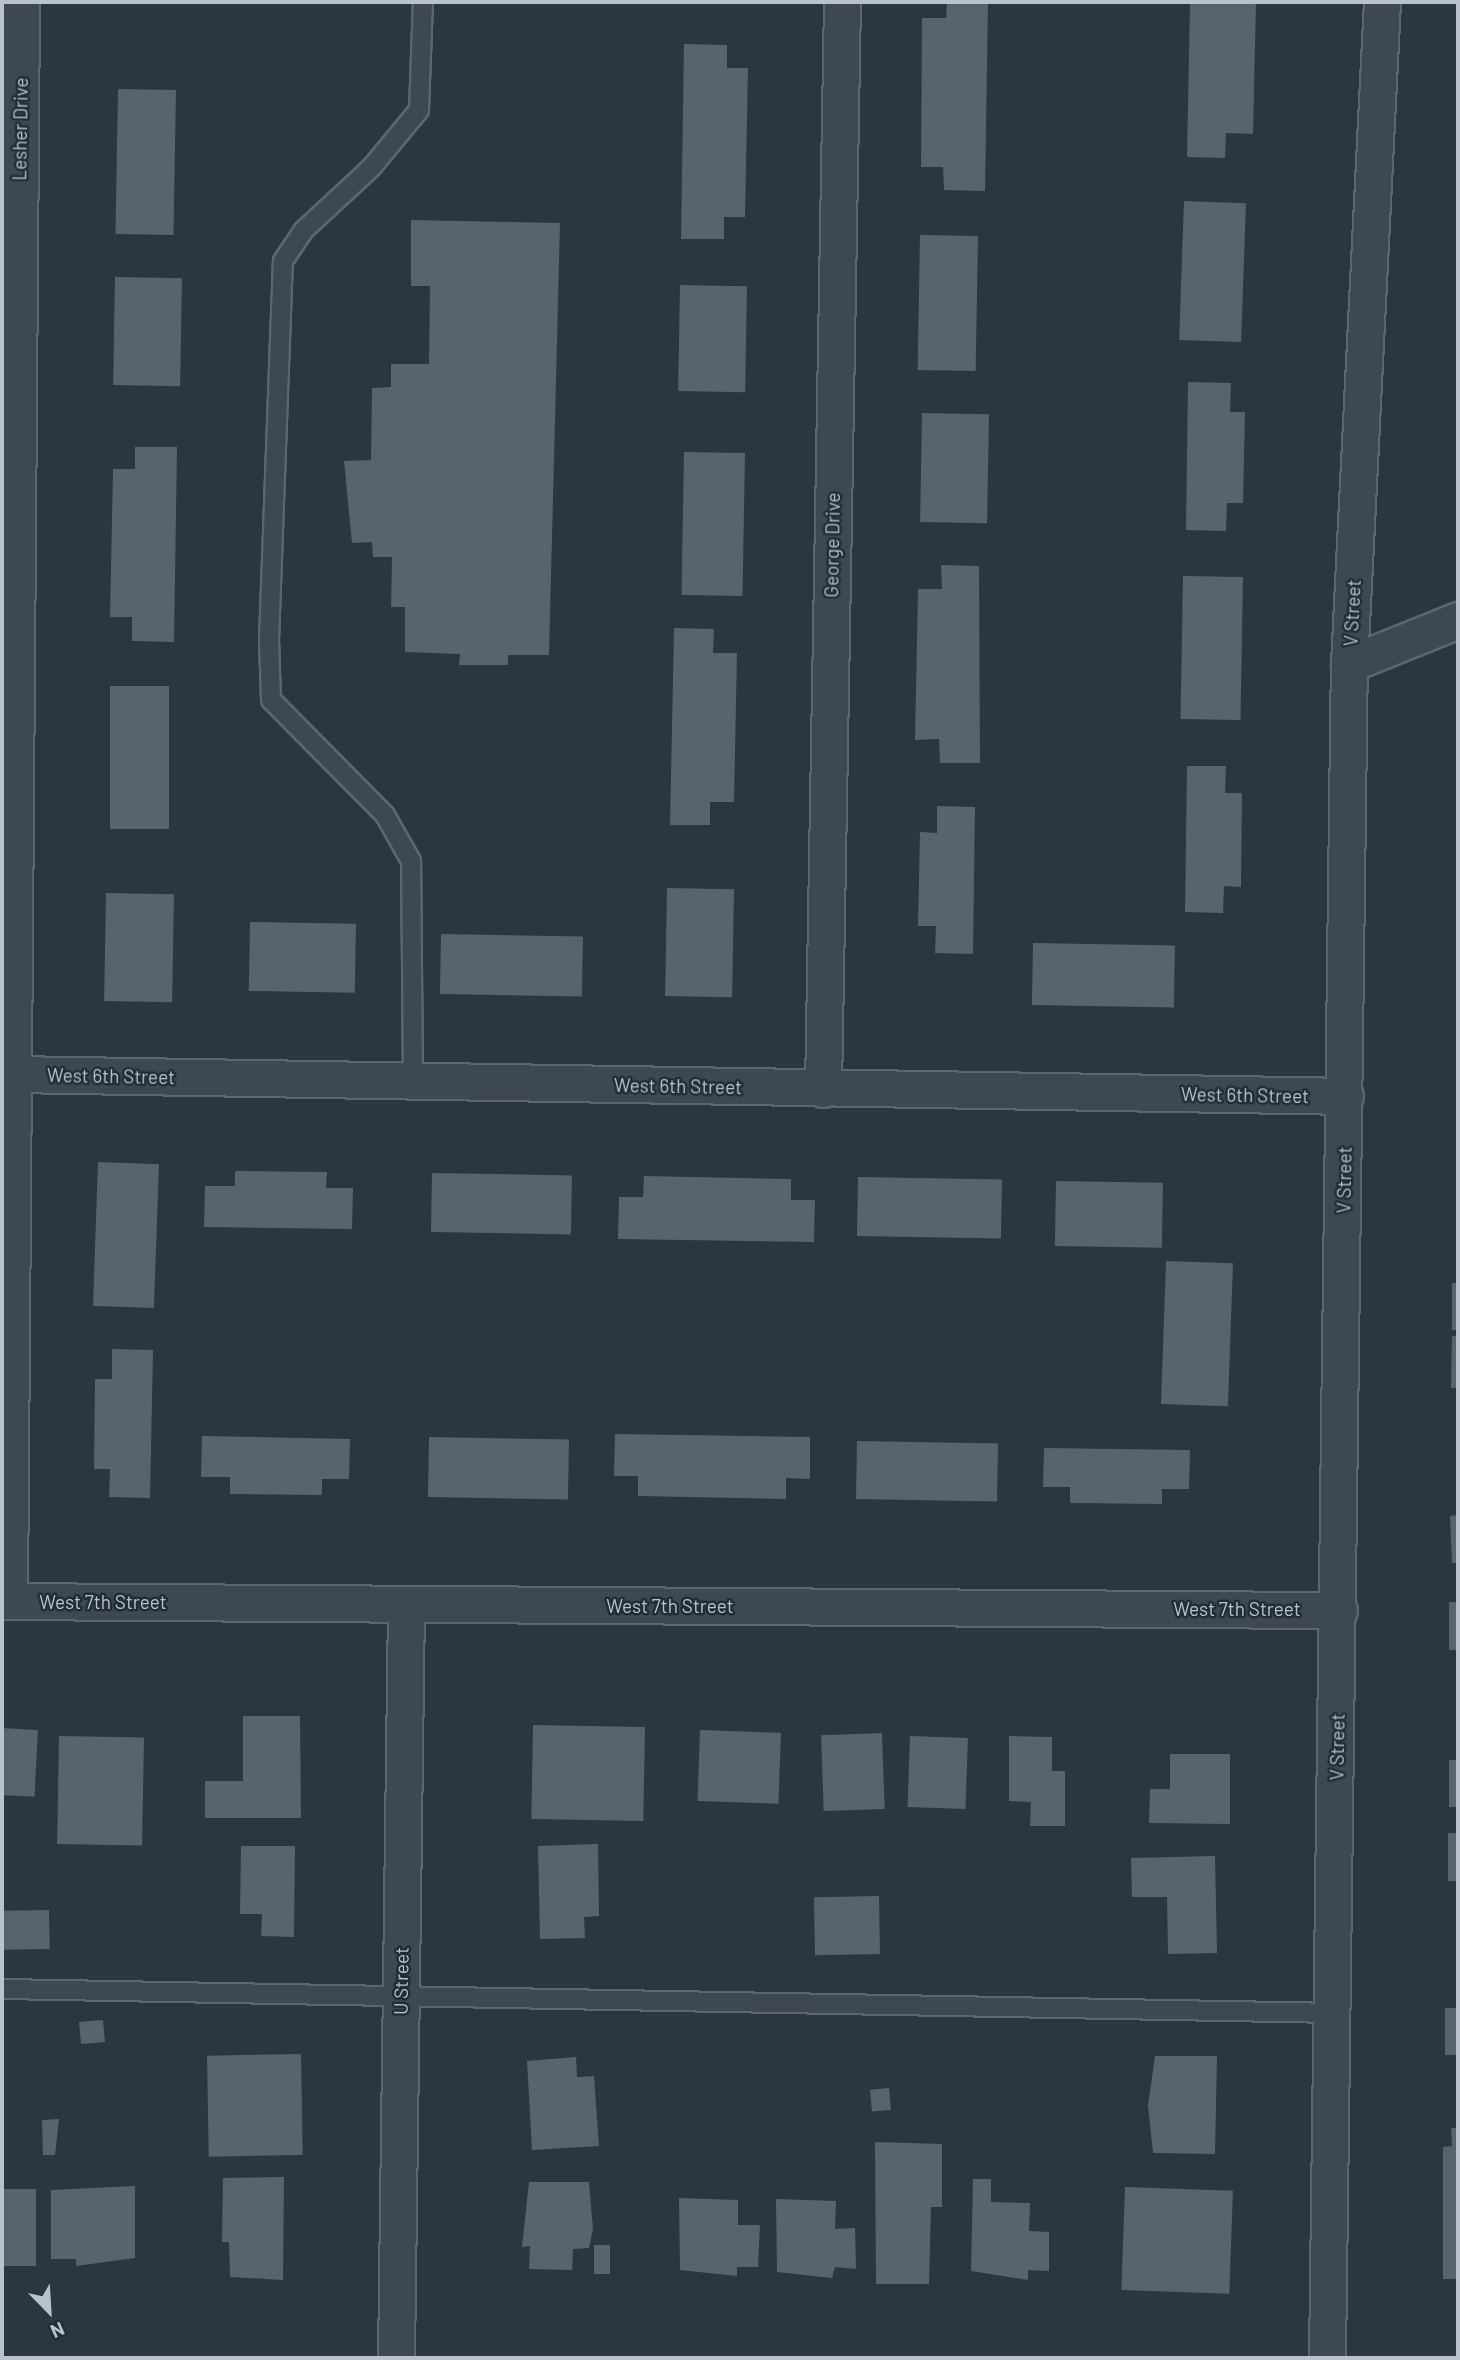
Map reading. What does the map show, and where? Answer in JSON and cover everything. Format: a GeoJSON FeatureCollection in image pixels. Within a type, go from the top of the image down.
{"type":"FeatureCollection","features":[{"type":"Feature","properties":{"kind":"street","name":"Lesher Drive"},"geometry":{"type":"LineString","coordinates":[[6,1601],[11,1074],[8,446],[10,181],[22,2]]}},
{"type":"Feature","properties":{"kind":"street","name":"George Drive"},"geometry":{"type":"LineString","coordinates":[[823,1089],[842,2]]}},
{"type":"Feature","properties":{"kind":"street","name":"V Street"},"geometry":{"type":"LineString","coordinates":[[1328,2358],[1349,664],[1382,2]]}},
{"type":"Feature","properties":{"kind":"street"},"geometry":{"type":"LineString","coordinates":[[1349,664],[1458,620]]}},
{"type":"Feature","properties":{"kind":"street","name":"West 6th Street"},"geometry":{"type":"LineString","coordinates":[[11,1074],[1345,1096]]}},
{"type":"Feature","properties":{"kind":"street","name":"West 7th Street"},"geometry":{"type":"LineString","coordinates":[[6,1601],[1339,1610]]}},
{"type":"Feature","properties":{"kind":"street","name":"U Street"},"geometry":{"type":"LineString","coordinates":[[396,2358],[406,1604]]}},
{"type":"Feature","properties":{"kind":"lane"},"geometry":{"type":"LineString","coordinates":[[413,1081],[411,861],[384,815],[271,700],[269,640],[283,261],[304,230],[371,168],[419,110],[423,2]]}},
{"type":"Feature","properties":{"kind":"lane"},"geometry":{"type":"LineString","coordinates":[[2,1989],[1333,2013]]}},
{"type":"Feature","properties":{"kind":"building"},"geometry":{"type":"Polygon","coordinates":[[[947,2],[988,2],[985,191],[944,190],[943,167],[921,167],[922,18],[946,18],[947,2]]]}},
{"type":"Feature","properties":{"kind":"building"},"geometry":{"type":"Polygon","coordinates":[[[1190,2],[1256,2],[1253,134],[1226,133],[1225,158],[1187,157],[1190,2]]]}},
{"type":"Feature","properties":{"kind":"building"},"geometry":{"type":"Polygon","coordinates":[[[684,44],[727,45],[727,68],[748,68],[745,217],[724,217],[724,239],[681,239],[684,44]]]}},
{"type":"Feature","properties":{"kind":"building"},"geometry":{"type":"Polygon","coordinates":[[[118,89],[176,90],[173,235],[115,234],[118,89]]]}},
{"type":"Feature","properties":{"kind":"building"},"geometry":{"type":"Polygon","coordinates":[[[1184,201],[1246,203],[1241,342],[1179,340],[1184,201]]]}},
{"type":"Feature","properties":{"kind":"building"},"geometry":{"type":"Polygon","coordinates":[[[411,220],[560,223],[549,655],[508,655],[508,665],[459,665],[460,654],[405,652],[405,607],[391,607],[392,557],[373,557],[372,542],[352,543],[344,461],[371,460],[372,388],[391,387],[391,364],[429,364],[430,286],[411,286],[411,220]]]}},
{"type":"Feature","properties":{"kind":"building"},"geometry":{"type":"Polygon","coordinates":[[[920,235],[978,236],[976,371],[918,370],[920,235]]]}},
{"type":"Feature","properties":{"kind":"building"},"geometry":{"type":"Polygon","coordinates":[[[115,277],[182,278],[180,386],[113,385],[115,277]]]}},
{"type":"Feature","properties":{"kind":"building"},"geometry":{"type":"Polygon","coordinates":[[[680,285],[747,286],[745,392],[678,391],[680,285]]]}},
{"type":"Feature","properties":{"kind":"building"},"geometry":{"type":"Polygon","coordinates":[[[1188,382],[1231,383],[1230,412],[1245,412],[1243,503],[1227,503],[1226,531],[1186,530],[1188,382]]]}},
{"type":"Feature","properties":{"kind":"building"},"geometry":{"type":"Polygon","coordinates":[[[922,413],[989,414],[987,523],[920,522],[922,413]]]}},
{"type":"Feature","properties":{"kind":"building"},"geometry":{"type":"Polygon","coordinates":[[[135,447],[177,447],[174,642],[132,641],[132,617],[110,617],[113,469],[135,469],[135,447]]]}},
{"type":"Feature","properties":{"kind":"building"},"geometry":{"type":"Polygon","coordinates":[[[684,452],[745,453],[742,596],[682,595],[684,452]]]}},
{"type":"Feature","properties":{"kind":"building"},"geometry":{"type":"Polygon","coordinates":[[[941,565],[979,566],[980,763],[940,763],[939,739],[915,740],[918,589],[942,589],[941,565]]]}},
{"type":"Feature","properties":{"kind":"building"},"geometry":{"type":"Polygon","coordinates":[[[1183,576],[1243,577],[1240,720],[1181,719],[1183,576]]]}},
{"type":"Feature","properties":{"kind":"building"},"geometry":{"type":"Polygon","coordinates":[[[674,628],[714,629],[713,653],[737,653],[734,802],[710,802],[710,825],[670,825],[674,628]]]}},
{"type":"Feature","properties":{"kind":"building"},"geometry":{"type":"Polygon","coordinates":[[[110,686],[169,686],[169,829],[110,829],[110,686]]]}},
{"type":"Feature","properties":{"kind":"building"},"geometry":{"type":"Polygon","coordinates":[[[1187,766],[1226,766],[1225,793],[1242,793],[1241,887],[1224,886],[1223,913],[1185,912],[1187,766]]]}},
{"type":"Feature","properties":{"kind":"building"},"geometry":{"type":"Polygon","coordinates":[[[937,806],[975,807],[973,954],[935,953],[936,926],[918,926],[920,832],[937,833],[937,806]]]}},
{"type":"Feature","properties":{"kind":"building"},"geometry":{"type":"Polygon","coordinates":[[[667,888],[734,889],[732,997],[665,996],[667,888]]]}},
{"type":"Feature","properties":{"kind":"building"},"geometry":{"type":"Polygon","coordinates":[[[106,893],[174,894],[172,1002],[104,1001],[106,893]]]}},
{"type":"Feature","properties":{"kind":"building"},"geometry":{"type":"Polygon","coordinates":[[[250,922],[356,924],[355,993],[249,991],[250,922]]]}},
{"type":"Feature","properties":{"kind":"building"},"geometry":{"type":"Polygon","coordinates":[[[441,934],[583,936],[582,996],[440,994],[441,934]]]}},
{"type":"Feature","properties":{"kind":"building"},"geometry":{"type":"Polygon","coordinates":[[[1033,943],[1175,945],[1174,1007],[1032,1005],[1033,943]]]}},
{"type":"Feature","properties":{"kind":"building"},"geometry":{"type":"Polygon","coordinates":[[[98,1162],[159,1164],[154,1308],[93,1306],[98,1162]]]}},
{"type":"Feature","properties":{"kind":"building"},"geometry":{"type":"Polygon","coordinates":[[[235,1171],[327,1172],[326,1188],[353,1188],[352,1229],[204,1227],[205,1186],[235,1186],[235,1171]]]}},
{"type":"Feature","properties":{"kind":"building"},"geometry":{"type":"Polygon","coordinates":[[[432,1173],[572,1175],[571,1234],[431,1232],[432,1173]]]}},
{"type":"Feature","properties":{"kind":"building"},"geometry":{"type":"Polygon","coordinates":[[[644,1176],[791,1179],[791,1200],[815,1200],[814,1242],[618,1239],[619,1197],[643,1197],[644,1176]]]}},
{"type":"Feature","properties":{"kind":"building"},"geometry":{"type":"Polygon","coordinates":[[[858,1177],[1002,1180],[1001,1239],[857,1236],[858,1177]]]}},
{"type":"Feature","properties":{"kind":"building"},"geometry":{"type":"Polygon","coordinates":[[[1056,1181],[1163,1183],[1162,1248],[1055,1246],[1056,1181]]]}},
{"type":"Feature","properties":{"kind":"building"},"geometry":{"type":"Polygon","coordinates":[[[1166,1261],[1233,1263],[1228,1406],[1161,1404],[1166,1261]]]}},
{"type":"Feature","properties":{"kind":"building"},"geometry":{"type":"Polygon","coordinates":[[[1452,1283],[1458,1283],[1458,1330],[1452,1330],[1452,1283]]]}},
{"type":"Feature","properties":{"kind":"building"},"geometry":{"type":"Polygon","coordinates":[[[1452,1336],[1458,1336],[1458,1388],[1451,1388],[1452,1336]]]}},
{"type":"Feature","properties":{"kind":"building"},"geometry":{"type":"Polygon","coordinates":[[[112,1349],[153,1350],[150,1498],[109,1497],[110,1469],[94,1469],[95,1379],[112,1379],[112,1349]]]}},
{"type":"Feature","properties":{"kind":"building"},"geometry":{"type":"Polygon","coordinates":[[[615,1434],[810,1437],[810,1479],[786,1478],[786,1499],[638,1496],[638,1476],[614,1476],[615,1434]]]}},
{"type":"Feature","properties":{"kind":"building"},"geometry":{"type":"Polygon","coordinates":[[[202,1436],[350,1439],[349,1479],[322,1479],[322,1495],[230,1494],[230,1477],[201,1477],[202,1436]]]}},
{"type":"Feature","properties":{"kind":"building"},"geometry":{"type":"Polygon","coordinates":[[[429,1437],[569,1439],[568,1499],[428,1497],[429,1437]]]}},
{"type":"Feature","properties":{"kind":"building"},"geometry":{"type":"Polygon","coordinates":[[[857,1441],[998,1443],[997,1501],[856,1499],[857,1441]]]}},
{"type":"Feature","properties":{"kind":"building"},"geometry":{"type":"Polygon","coordinates":[[[1044,1448],[1190,1450],[1189,1489],[1162,1489],[1162,1504],[1070,1503],[1070,1487],[1043,1487],[1044,1448]]]}},
{"type":"Feature","properties":{"kind":"building"},"geometry":{"type":"Polygon","coordinates":[[[1458,1515],[1458,1563],[1452,1563],[1450,1516],[1458,1515]]]}},
{"type":"Feature","properties":{"kind":"building"},"geometry":{"type":"Polygon","coordinates":[[[1449,1602],[1458,1602],[1458,1650],[1449,1650],[1449,1602]]]}},
{"type":"Feature","properties":{"kind":"building"},"geometry":{"type":"Polygon","coordinates":[[[243,1716],[300,1716],[301,1818],[205,1818],[205,1781],[243,1781],[243,1716]]]}},
{"type":"Feature","properties":{"kind":"building"},"geometry":{"type":"Polygon","coordinates":[[[533,1725],[645,1727],[643,1821],[531,1819],[533,1725]]]}},
{"type":"Feature","properties":{"kind":"building"},"geometry":{"type":"Polygon","coordinates":[[[2,1728],[38,1730],[34,1797],[2,1795],[2,1728]]]}},
{"type":"Feature","properties":{"kind":"building"},"geometry":{"type":"Polygon","coordinates":[[[700,1730],[781,1733],[778,1804],[698,1801],[700,1730]]]}},
{"type":"Feature","properties":{"kind":"building"},"geometry":{"type":"Polygon","coordinates":[[[882,1733],[885,1809],[824,1811],[821,1735],[882,1733]]]}},
{"type":"Feature","properties":{"kind":"building"},"geometry":{"type":"Polygon","coordinates":[[[59,1736],[144,1737],[142,1845],[57,1844],[59,1736]]]}},
{"type":"Feature","properties":{"kind":"building"},"geometry":{"type":"Polygon","coordinates":[[[910,1736],[968,1738],[965,1809],[908,1807],[910,1736]]]}},
{"type":"Feature","properties":{"kind":"building"},"geometry":{"type":"Polygon","coordinates":[[[1009,1736],[1052,1737],[1052,1771],[1065,1771],[1065,1826],[1030,1826],[1031,1802],[1009,1801],[1009,1736]]]}},
{"type":"Feature","properties":{"kind":"building"},"geometry":{"type":"Polygon","coordinates":[[[1170,1754],[1230,1754],[1230,1824],[1149,1823],[1150,1789],[1170,1789],[1170,1754]]]}},
{"type":"Feature","properties":{"kind":"building"},"geometry":{"type":"Polygon","coordinates":[[[1449,1760],[1458,1760],[1458,1807],[1449,1807],[1449,1760]]]}},
{"type":"Feature","properties":{"kind":"building"},"geometry":{"type":"Polygon","coordinates":[[[1448,1833],[1458,1833],[1458,1881],[1448,1881],[1448,1833]]]}},
{"type":"Feature","properties":{"kind":"building"},"geometry":{"type":"Polygon","coordinates":[[[598,1844],[599,1916],[584,1917],[585,1938],[540,1939],[538,1846],[598,1844]]]}},
{"type":"Feature","properties":{"kind":"building"},"geometry":{"type":"Polygon","coordinates":[[[241,1846],[295,1846],[294,1937],[261,1936],[262,1914],[240,1914],[241,1846]]]}},
{"type":"Feature","properties":{"kind":"building"},"geometry":{"type":"Polygon","coordinates":[[[1215,1856],[1217,1953],[1168,1954],[1167,1897],[1132,1897],[1131,1858],[1215,1856]]]}},
{"type":"Feature","properties":{"kind":"building"},"geometry":{"type":"Polygon","coordinates":[[[879,1896],[880,1954],[815,1955],[814,1897],[879,1896]]]}},
{"type":"Feature","properties":{"kind":"building"},"geometry":{"type":"Polygon","coordinates":[[[49,1910],[50,1949],[3,1950],[2,1911],[49,1910]]]}},
{"type":"Feature","properties":{"kind":"building"},"geometry":{"type":"Polygon","coordinates":[[[1445,2008],[1458,2008],[1458,2055],[1445,2055],[1445,2008]]]}},
{"type":"Feature","properties":{"kind":"building"},"geometry":{"type":"Polygon","coordinates":[[[103,2020],[105,2042],[81,2044],[79,2022],[103,2020]]]}},
{"type":"Feature","properties":{"kind":"building"},"geometry":{"type":"Polygon","coordinates":[[[301,2054],[303,2155],[209,2157],[207,2056],[301,2054]]]}},
{"type":"Feature","properties":{"kind":"building"},"geometry":{"type":"Polygon","coordinates":[[[1155,2056],[1217,2056],[1215,2154],[1153,2153],[1148,2106],[1155,2056]]]}},
{"type":"Feature","properties":{"kind":"building"},"geometry":{"type":"Polygon","coordinates":[[[576,2057],[577,2077],[594,2076],[599,2146],[532,2150],[527,2061],[576,2057]]]}},
{"type":"Feature","properties":{"kind":"building"},"geometry":{"type":"Polygon","coordinates":[[[889,2088],[891,2110],[872,2112],[870,2090],[889,2088]]]}},
{"type":"Feature","properties":{"kind":"building"},"geometry":{"type":"Polygon","coordinates":[[[59,2119],[55,2155],[43,2155],[42,2120],[59,2119]]]}},
{"type":"Feature","properties":{"kind":"building"},"geometry":{"type":"Polygon","coordinates":[[[1451,2128],[1458,2128],[1458,2279],[1443,2279],[1443,2147],[1452,2146],[1451,2128]]]}},
{"type":"Feature","properties":{"kind":"building"},"geometry":{"type":"Polygon","coordinates":[[[875,2142],[942,2144],[942,2207],[931,2207],[929,2284],[876,2284],[875,2142]]]}},
{"type":"Feature","properties":{"kind":"building"},"geometry":{"type":"Polygon","coordinates":[[[284,2177],[283,2280],[230,2277],[229,2242],[222,2242],[223,2178],[284,2177]]]}},
{"type":"Feature","properties":{"kind":"building"},"geometry":{"type":"Polygon","coordinates":[[[973,2179],[991,2179],[991,2202],[1030,2203],[1029,2231],[1049,2232],[1049,2271],[1028,2270],[1028,2280],[971,2271],[973,2179]]]}},
{"type":"Feature","properties":{"kind":"building"},"geometry":{"type":"Polygon","coordinates":[[[529,2182],[589,2182],[593,2229],[589,2248],[573,2249],[572,2270],[529,2269],[530,2246],[522,2247],[529,2182]]]}},
{"type":"Feature","properties":{"kind":"building"},"geometry":{"type":"Polygon","coordinates":[[[135,2186],[135,2258],[76,2266],[76,2259],[51,2259],[51,2190],[135,2186]]]}},
{"type":"Feature","properties":{"kind":"building"},"geometry":{"type":"Polygon","coordinates":[[[1125,2187],[1233,2191],[1229,2294],[1121,2290],[1125,2187]]]}},
{"type":"Feature","properties":{"kind":"building"},"geometry":{"type":"Polygon","coordinates":[[[2,2189],[36,2189],[36,2266],[2,2266],[2,2189]]]}},
{"type":"Feature","properties":{"kind":"building"},"geometry":{"type":"Polygon","coordinates":[[[679,2198],[738,2200],[738,2225],[760,2225],[758,2267],[737,2267],[737,2276],[680,2270],[679,2198]]]}},
{"type":"Feature","properties":{"kind":"building"},"geometry":{"type":"Polygon","coordinates":[[[776,2199],[836,2201],[835,2229],[855,2228],[856,2269],[835,2267],[832,2278],[777,2272],[776,2199]]]}},
{"type":"Feature","properties":{"kind":"building"},"geometry":{"type":"Polygon","coordinates":[[[594,2245],[610,2245],[610,2274],[594,2274],[594,2245]]]}}]}
